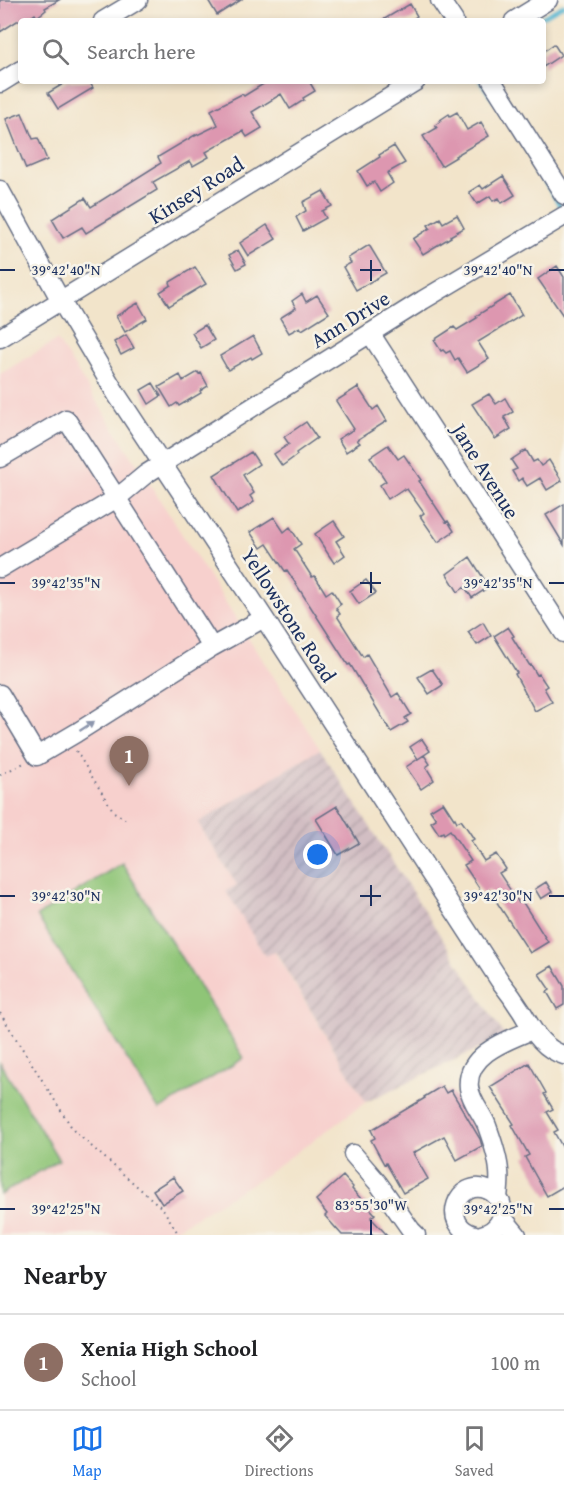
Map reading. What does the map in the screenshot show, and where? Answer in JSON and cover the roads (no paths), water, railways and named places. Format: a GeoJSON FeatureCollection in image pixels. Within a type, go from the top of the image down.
{"type":"FeatureCollection","features":[{"type":"Feature","properties":{"kind":"street"},"geometry":{"type":"LineString","coordinates":[[108,18],[138,0]]}},
{"type":"Feature","properties":{"kind":"street"},"geometry":{"type":"LineString","coordinates":[[440,0],[452,18]]}},
{"type":"Feature","properties":{"kind":"street"},"geometry":{"type":"LineString","coordinates":[[519,18],[548,0]]}},
{"type":"Feature","properties":{"kind":"street"},"geometry":{"type":"LineString","coordinates":[[0,83],[18,72]]}},
{"type":"Feature","properties":{"kind":"street","name":"Kinsey Road"},"geometry":{"type":"LineString","coordinates":[[0,338],[411,84]]}},
{"type":"Feature","properties":{"kind":"street"},"geometry":{"type":"LineString","coordinates":[[494,84],[564,195]]}},
{"type":"Feature","properties":{"kind":"street","name":"Yellowstone Road"},"geometry":{"type":"LineString","coordinates":[[0,190],[55,304],[163,464],[532,1030],[542,1042],[560,1054]]}},
{"type":"Feature","properties":{"kind":"street","name":"Ann Drive"},"geometry":{"type":"LineString","coordinates":[[0,568],[117,498],[146,474],[370,333],[564,216]]}},
{"type":"Feature","properties":{"kind":"street","name":"Jane Avenue"},"geometry":{"type":"LineString","coordinates":[[370,333],[564,633]]}},
{"type":"Feature","properties":{"kind":"street"},"geometry":{"type":"LineString","coordinates":[[0,458],[66,418],[212,647]]}},
{"type":"Feature","properties":{"kind":"street"},"geometry":{"type":"LineString","coordinates":[[0,694],[37,756],[212,647],[264,618]]}},
{"type":"Feature","properties":{"kind":"street"},"geometry":{"type":"LineString","coordinates":[[498,1198],[499,1170],[496,1153],[486,1124],[473,1099],[470,1077],[483,1055],[510,1039],[532,1030]]}},
{"type":"Feature","properties":{"kind":"street"},"geometry":{"type":"LineString","coordinates":[[353,1154],[378,1183],[416,1235]]}},
{"type":"Feature","properties":{"kind":"street"},"geometry":{"type":"LineString","coordinates":[[477,1188],[485,1189],[493,1192],[498,1198],[502,1217],[496,1228],[477,1234],[458,1224],[454,1209],[462,1194],[477,1188]]}},
{"type":"Feature","properties":{"kind":"street"},"geometry":{"type":"LineString","coordinates":[[502,1217],[517,1235]]}},
{"type":"Feature","properties":{"kind":"waterway"},"geometry":{"type":"LineString","coordinates":[[540,18],[564,5]]}},
{"type":"Feature","properties":{"kind":"waterway"},"geometry":{"type":"LineString","coordinates":[[482,84],[494,100]]}},
{"type":"Feature","properties":{"kind":"waterway"},"geometry":{"type":"LineString","coordinates":[[534,165],[564,212]]}},
{"type":"Feature","properties":{"kind":"place","name":"Xenia High School"},"geometry":{"type":"Point","coordinates":[129,786]}}]}
